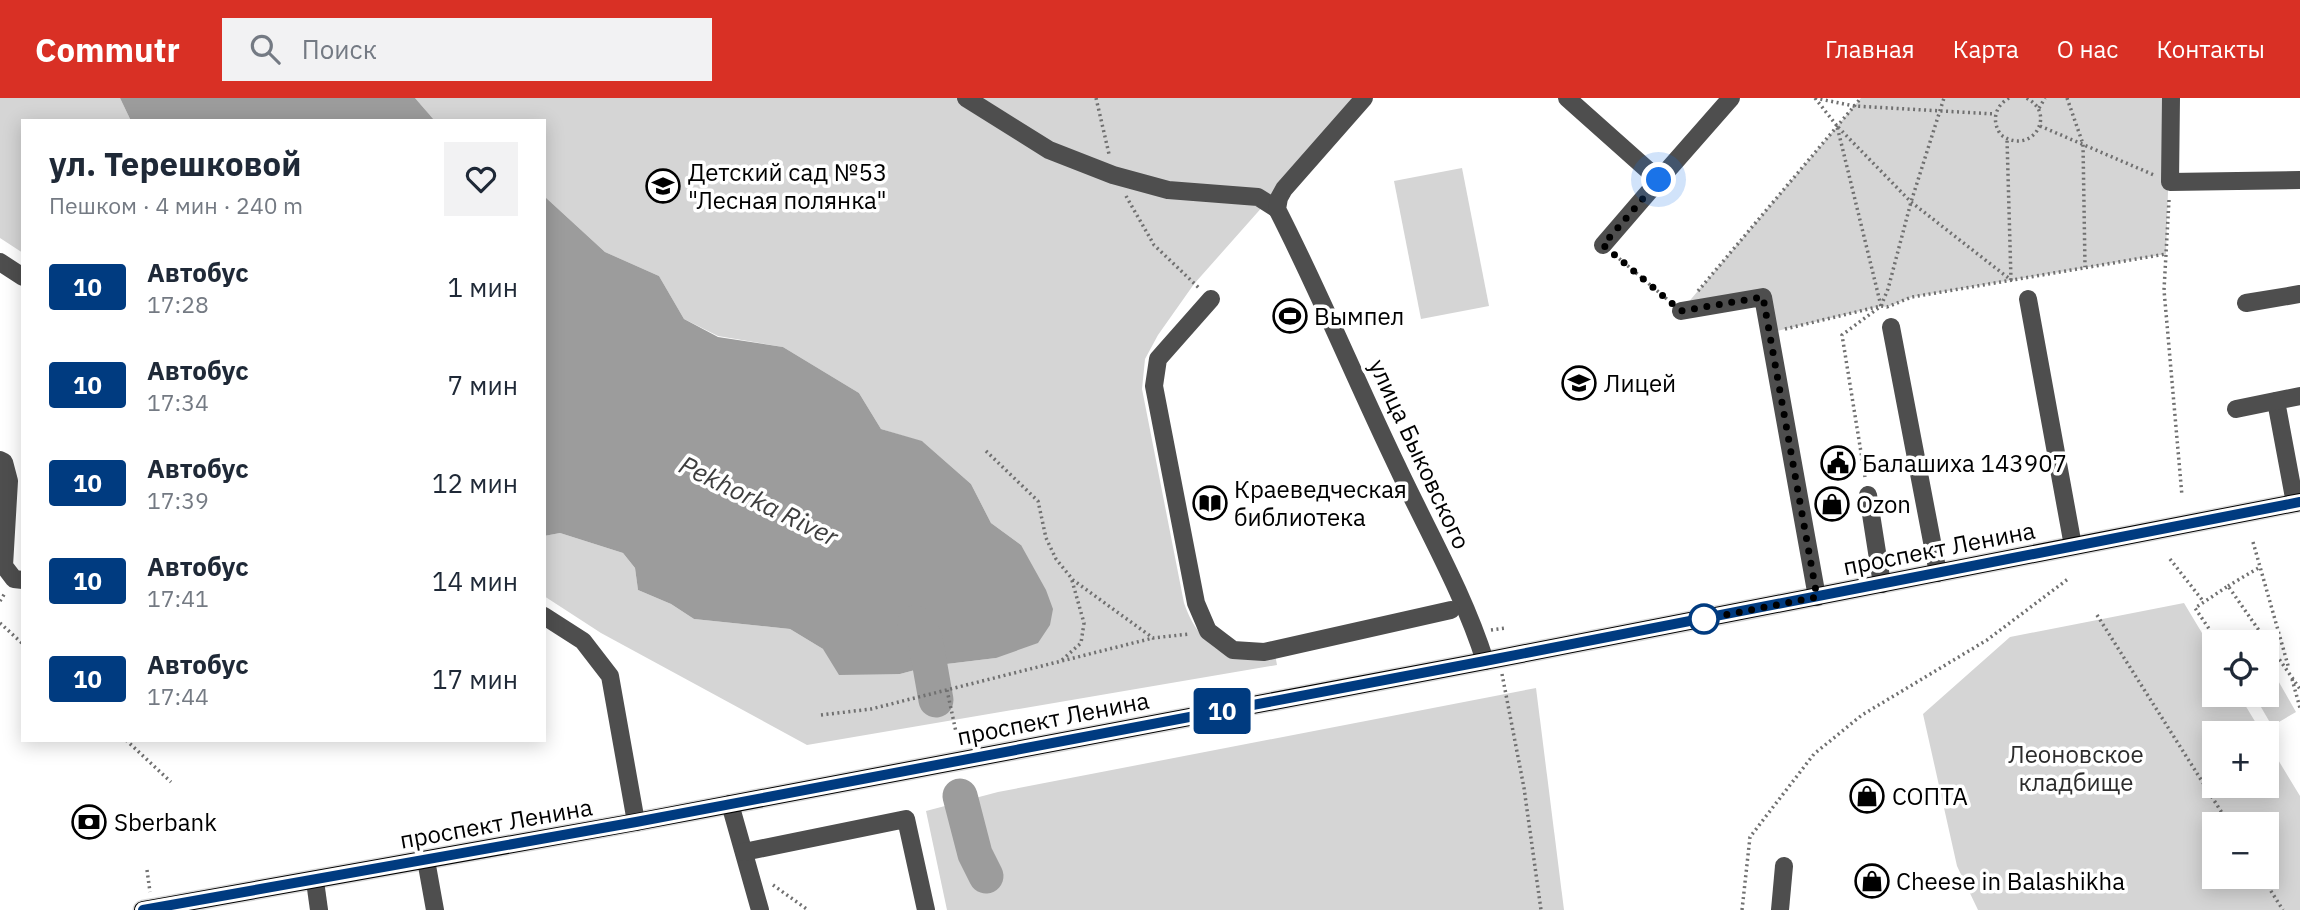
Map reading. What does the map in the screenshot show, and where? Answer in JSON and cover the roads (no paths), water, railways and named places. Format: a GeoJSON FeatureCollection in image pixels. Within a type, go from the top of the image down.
{"type":"FeatureCollection","features":[{"type":"Feature","properties":{"kind":"main road","name":"проспект Ленина"},"geometry":{"type":"LineString","coordinates":[[143,910],[636,822],[1485,661],[2298,502]]}},
{"type":"Feature","properties":{"kind":"street"},"geometry":{"type":"LineString","coordinates":[[966,98],[1049,149],[1113,175],[1168,190],[1258,197],[1277,209],[1284,189],[1364,98]]}},
{"type":"Feature","properties":{"kind":"street"},"geometry":{"type":"LineString","coordinates":[[1567,98],[1659,180]]}},
{"type":"Feature","properties":{"kind":"street"},"geometry":{"type":"LineString","coordinates":[[1603,245],[1731,98]]}},
{"type":"Feature","properties":{"kind":"street"},"geometry":{"type":"LineString","coordinates":[[2171,98],[2170,182],[2300,180]]}},
{"type":"Feature","properties":{"kind":"street","name":"улица Быковского"},"geometry":{"type":"LineString","coordinates":[[1277,209],[1477,633],[1485,661]]}},
{"type":"Feature","properties":{"kind":"street"},"geometry":{"type":"LineString","coordinates":[[0,262],[21,276]]}},
{"type":"Feature","properties":{"kind":"street"},"geometry":{"type":"LineString","coordinates":[[2246,303],[2300,294]]}},
{"type":"Feature","properties":{"kind":"street"},"geometry":{"type":"LineString","coordinates":[[1681,311],[1763,297],[1817,597]]}},
{"type":"Feature","properties":{"kind":"street"},"geometry":{"type":"LineString","coordinates":[[1211,299],[1158,359],[1154,386],[1196,603],[1208,631],[1233,650],[1264,652],[1451,610]]}},
{"type":"Feature","properties":{"kind":"street"},"geometry":{"type":"LineString","coordinates":[[2028,299],[2073,546]]}},
{"type":"Feature","properties":{"kind":"street"},"geometry":{"type":"LineString","coordinates":[[1891,327],[1938,573]]}},
{"type":"Feature","properties":{"kind":"street"},"geometry":{"type":"LineString","coordinates":[[2236,409],[2300,396]]}},
{"type":"Feature","properties":{"kind":"street"},"geometry":{"type":"LineString","coordinates":[[2276,401],[2298,502]]}},
{"type":"Feature","properties":{"kind":"street"},"geometry":{"type":"LineString","coordinates":[[0,460],[4,462],[9,481],[4,566],[14,579],[21,580]]}},
{"type":"Feature","properties":{"kind":"street"},"geometry":{"type":"LineString","coordinates":[[1868,495],[1882,584]]}},
{"type":"Feature","properties":{"kind":"street"},"geometry":{"type":"LineString","coordinates":[[546,617],[583,641],[610,676],[636,822]]}},
{"type":"Feature","properties":{"kind":"street"},"geometry":{"type":"LineString","coordinates":[[730,804],[760,910]]}},
{"type":"Feature","properties":{"kind":"street"},"geometry":{"type":"LineString","coordinates":[[746,860],[906,819],[926,910]]}},
{"type":"Feature","properties":{"kind":"street"},"geometry":{"type":"LineString","coordinates":[[426,860],[435,910]]}},
{"type":"Feature","properties":{"kind":"street"},"geometry":{"type":"LineString","coordinates":[[1780,910],[1784,866]]}},
{"type":"Feature","properties":{"kind":"street"},"geometry":{"type":"LineString","coordinates":[[314,881],[319,910]]}},
{"type":"Feature","properties":{"kind":"water"},"geometry":{"type":"Polygon","coordinates":[[[120,98],[415,98],[433,119],[130,119],[120,98]]]}},
{"type":"Feature","properties":{"kind":"water"},"geometry":{"type":"Polygon","coordinates":[[[546,198],[605,252],[659,276],[684,319],[718,337],[783,347],[859,393],[881,429],[922,441],[971,484],[991,523],[1021,545],[1046,590],[1053,609],[1050,625],[1038,643],[996,658],[930,666],[900,674],[839,675],[823,649],[790,629],[694,619],[671,604],[638,590],[635,568],[623,553],[560,533],[546,536],[546,198]]]}},
{"type":"Feature","properties":{"kind":"waterway","name":"Pekhorka River"},"geometry":{"type":"LineString","coordinates":[[915,623],[925,638],[936,700]]}},
{"type":"Feature","properties":{"kind":"waterway","name":"Pekhorka River"},"geometry":{"type":"LineString","coordinates":[[960,796],[975,854],[986,876]]}},
{"type":"Feature","properties":{"kind":"place","name":"Детский сад №53 \"Лесная полянка\""},"geometry":{"type":"Point","coordinates":[663,186]}},
{"type":"Feature","properties":{"kind":"place","name":"Вымпел"},"geometry":{"type":"Point","coordinates":[1290,316]}},
{"type":"Feature","properties":{"kind":"place","name":"Лицей"},"geometry":{"type":"Point","coordinates":[1579,383]}},
{"type":"Feature","properties":{"kind":"place","name":"Балашиха 143907"},"geometry":{"type":"Point","coordinates":[1838,463]}},
{"type":"Feature","properties":{"kind":"place","name":"Краеведческая библиотека"},"geometry":{"type":"Point","coordinates":[1210,503]}},
{"type":"Feature","properties":{"kind":"place","name":"Ozon"},"geometry":{"type":"Point","coordinates":[1832,504]}},
{"type":"Feature","properties":{"kind":"place","name":"СОПТА"},"geometry":{"type":"Point","coordinates":[1867,796]}},
{"type":"Feature","properties":{"kind":"place","name":"Sberbank"},"geometry":{"type":"Point","coordinates":[89,822]}},
{"type":"Feature","properties":{"kind":"place","name":"Cheese in Balashikha"},"geometry":{"type":"Point","coordinates":[1872,881]}},
{"type":"Feature","properties":{"kind":"park label","name":"Леоновское кладбище"},"geometry":{"type":"Point","coordinates":[2076,768]}}]}
